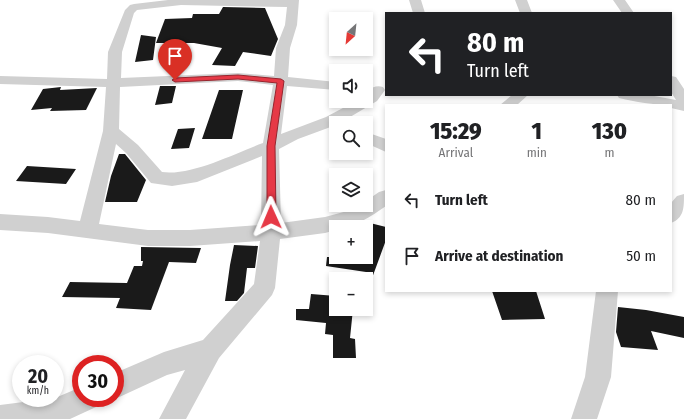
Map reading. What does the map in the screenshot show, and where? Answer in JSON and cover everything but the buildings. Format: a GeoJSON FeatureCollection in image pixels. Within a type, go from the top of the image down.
{"type":"FeatureCollection","features":[{"type":"Feature","properties":{"kind":"street"},"geometry":{"type":"LineString","coordinates":[[416,0],[419,12]]}},
{"type":"Feature","properties":{"kind":"street"},"geometry":{"type":"LineString","coordinates":[[521,0],[526,12]]}},
{"type":"Feature","properties":{"kind":"street"},"geometry":{"type":"LineString","coordinates":[[619,0],[627,12]]}},
{"type":"Feature","properties":{"kind":"street"},"geometry":{"type":"LineString","coordinates":[[88,230],[111,131],[114,52],[133,3],[181,1],[292,2],[291,25],[283,48],[281,81],[271,146],[272,232],[264,288],[210,350],[172,419]]}},
{"type":"Feature","properties":{"kind":"street"},"geometry":{"type":"LineString","coordinates":[[0,80],[112,83],[238,77],[329,85]]}},
{"type":"Feature","properties":{"kind":"street"},"geometry":{"type":"LineString","coordinates":[[672,82],[684,101]]}},
{"type":"Feature","properties":{"kind":"street"},"geometry":{"type":"LineString","coordinates":[[344,116],[372,98],[377,88]]}},
{"type":"Feature","properties":{"kind":"street"},"geometry":{"type":"LineString","coordinates":[[509,104],[520,96]]}},
{"type":"Feature","properties":{"kind":"street"},"geometry":{"type":"LineString","coordinates":[[629,96],[684,106]]}},
{"type":"Feature","properties":{"kind":"street"},"geometry":{"type":"LineString","coordinates":[[111,131],[132,149],[157,178],[172,180],[191,177],[271,146],[292,134],[329,123]]}},
{"type":"Feature","properties":{"kind":"street"},"geometry":{"type":"LineString","coordinates":[[373,140],[385,146]]}},
{"type":"Feature","properties":{"kind":"street"},"geometry":{"type":"LineString","coordinates":[[0,222],[48,225],[148,238],[190,238],[272,232],[325,225],[357,216],[385,198]]}},
{"type":"Feature","properties":{"kind":"street"},"geometry":{"type":"LineString","coordinates":[[672,215],[684,201]]}},
{"type":"Feature","properties":{"kind":"street"},"geometry":{"type":"LineString","coordinates":[[584,419],[598,377],[607,292]]}},
{"type":"Feature","properties":{"kind":"street"},"geometry":{"type":"LineString","coordinates":[[124,382],[164,364],[210,350]]}},
{"type":"Feature","properties":{"kind":"street"},"geometry":{"type":"LineString","coordinates":[[0,418],[60,410],[72,405]]}},
{"type":"Feature","properties":{"kind":"route"},"geometry":{"type":"LineString","coordinates":[[175,80],[238,77],[281,81],[271,146],[271,217]]}}]}
